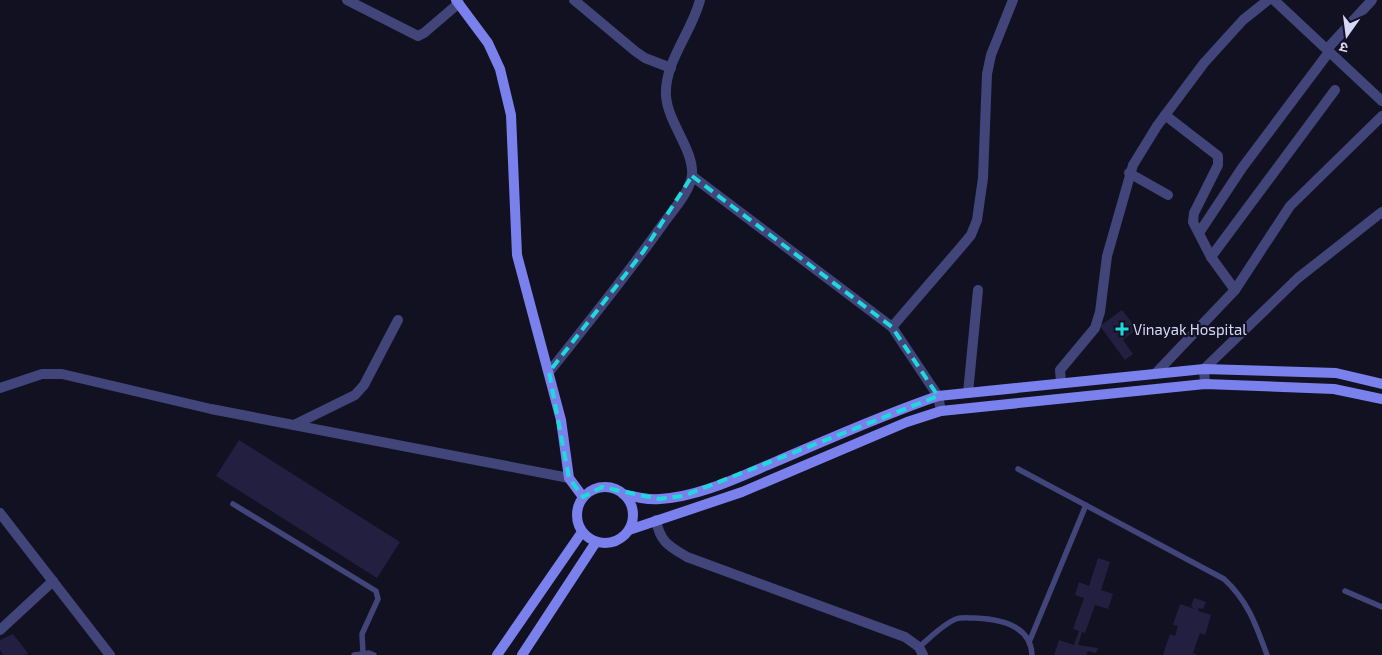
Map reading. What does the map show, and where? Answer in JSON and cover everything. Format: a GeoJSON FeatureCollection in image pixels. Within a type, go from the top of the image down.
{"type":"FeatureCollection","features":[{"type":"Feature","properties":{"kind":"main road"},"geometry":{"type":"LineString","coordinates":[[457,2],[488,43],[500,69],[511,115],[517,255],[525,291],[549,372],[560,420],[569,478],[583,497]]}},
{"type":"Feature","properties":{"kind":"main road"},"geometry":{"type":"LineString","coordinates":[[1382,384],[1336,374],[1204,369],[1061,382],[938,396],[902,408],[737,478],[683,496],[659,499],[639,498],[602,487],[592,490],[583,497],[576,514],[582,532],[596,542],[614,542],[629,530],[742,492],[907,422],[941,411],[1205,384],[1334,388],[1382,399]]}},
{"type":"Feature","properties":{"kind":"main road"},"geometry":{"type":"LineString","coordinates":[[623,494],[630,502],[633,513],[629,530]]}},
{"type":"Feature","properties":{"kind":"main road"},"geometry":{"type":"LineString","coordinates":[[496,655],[582,532]]}},
{"type":"Feature","properties":{"kind":"main road"},"geometry":{"type":"LineString","coordinates":[[522,655],[596,542]]}},
{"type":"Feature","properties":{"kind":"street"},"geometry":{"type":"LineString","coordinates":[[347,0],[418,36],[424,33],[457,2]]}},
{"type":"Feature","properties":{"kind":"street"},"geometry":{"type":"LineString","coordinates":[[574,0],[635,51],[645,58],[671,68]]}},
{"type":"Feature","properties":{"kind":"street"},"geometry":{"type":"LineString","coordinates":[[892,327],[971,235],[977,220],[983,178],[987,74],[997,37],[1013,0]]}},
{"type":"Feature","properties":{"kind":"street"},"geometry":{"type":"LineString","coordinates":[[1061,382],[1060,370],[1095,328],[1100,312],[1107,256],[1130,173],[1165,115],[1204,63],[1237,27],[1268,0]]}},
{"type":"Feature","properties":{"kind":"street"},"geometry":{"type":"LineString","coordinates":[[1274,0],[1382,101]]}},
{"type":"Feature","properties":{"kind":"street"},"geometry":{"type":"LineString","coordinates":[[1199,234],[1242,168],[1328,50],[1372,0]]}},
{"type":"Feature","properties":{"kind":"street"},"geometry":{"type":"LineString","coordinates":[[549,372],[643,252],[682,197],[692,176],[691,161],[670,116],[666,95],[668,76],[697,3]]}},
{"type":"Feature","properties":{"kind":"street"},"geometry":{"type":"LineString","coordinates":[[1211,257],[1336,90]]}},
{"type":"Feature","properties":{"kind":"street"},"geometry":{"type":"LineString","coordinates":[[1165,115],[1218,156],[1218,165],[1192,217],[1211,257],[1235,290]]}},
{"type":"Feature","properties":{"kind":"street"},"geometry":{"type":"LineString","coordinates":[[1155,374],[1235,290],[1290,206],[1382,116]]}},
{"type":"Feature","properties":{"kind":"street"},"geometry":{"type":"LineString","coordinates":[[1130,173],[1168,195]]}},
{"type":"Feature","properties":{"kind":"street"},"geometry":{"type":"LineString","coordinates":[[692,176],[892,327],[938,396],[941,411]]}},
{"type":"Feature","properties":{"kind":"street"},"geometry":{"type":"LineString","coordinates":[[1205,384],[1204,369],[1298,278],[1382,212]]}},
{"type":"Feature","properties":{"kind":"street"},"geometry":{"type":"LineString","coordinates":[[968,393],[978,290]]}},
{"type":"Feature","properties":{"kind":"street"},"geometry":{"type":"LineString","coordinates":[[294,425],[355,395],[364,385],[398,320]]}},
{"type":"Feature","properties":{"kind":"street"},"geometry":{"type":"LineString","coordinates":[[0,388],[42,374],[62,374],[211,409],[569,478]]}},
{"type":"Feature","properties":{"kind":"street"},"geometry":{"type":"LineString","coordinates":[[0,513],[110,655]]}},
{"type":"Feature","properties":{"kind":"street"},"geometry":{"type":"LineString","coordinates":[[656,520],[658,535],[668,545],[687,557],[905,637],[921,651]]}},
{"type":"Feature","properties":{"kind":"street"},"geometry":{"type":"LineString","coordinates":[[0,630],[53,581]]}},
{"type":"Feature","properties":{"kind":"lane"},"geometry":{"type":"LineString","coordinates":[[1018,468],[1224,579],[1239,593],[1252,617],[1267,655]]}},
{"type":"Feature","properties":{"kind":"lane"},"geometry":{"type":"LineString","coordinates":[[233,504],[376,591],[378,599],[362,634],[363,653]]}},
{"type":"Feature","properties":{"kind":"lane"},"geometry":{"type":"LineString","coordinates":[[1032,655],[1030,640],[1086,505]]}},
{"type":"Feature","properties":{"kind":"lane"},"geometry":{"type":"LineString","coordinates":[[1345,590],[1382,607]]}},
{"type":"Feature","properties":{"kind":"lane"},"geometry":{"type":"LineString","coordinates":[[921,651],[950,622],[961,618],[1007,622],[1022,630],[1030,640]]}},
{"type":"Feature","properties":{"kind":"lane"},"geometry":{"type":"LineString","coordinates":[[354,655],[363,653],[374,655]]}},
{"type":"Feature","properties":{"kind":"highlighted area"},"geometry":{"type":"Polygon","coordinates":[[[692,176],[892,327],[938,396],[683,496],[659,499],[602,487],[583,497],[569,478],[549,372],[643,252],[692,176]]]}},
{"type":"Feature","properties":{"kind":"building"},"geometry":{"type":"Polygon","coordinates":[[[1122,310],[1137,329],[1123,340],[1133,354],[1125,360],[1100,326],[1122,310]]]}},
{"type":"Feature","properties":{"kind":"building"},"geometry":{"type":"Polygon","coordinates":[[[239,440],[400,542],[377,578],[216,476],[239,440]]]}},
{"type":"Feature","properties":{"kind":"building"},"geometry":{"type":"Polygon","coordinates":[[[1098,558],[1110,562],[1101,590],[1113,594],[1108,609],[1095,605],[1085,633],[1082,632],[1078,645],[1098,648],[1096,653],[1088,651],[1086,655],[1054,655],[1059,640],[1074,645],[1079,631],[1073,629],[1084,598],[1075,595],[1079,582],[1089,586],[1098,558]]]}},
{"type":"Feature","properties":{"kind":"building"},"geometry":{"type":"Polygon","coordinates":[[[1194,598],[1206,602],[1203,609],[1199,608],[1198,611],[1211,615],[1205,635],[1200,633],[1193,653],[1198,655],[1163,655],[1170,634],[1175,636],[1178,626],[1173,625],[1180,604],[1195,609],[1191,606],[1194,598]]]}},
{"type":"Feature","properties":{"kind":"building"},"geometry":{"type":"Polygon","coordinates":[[[13,634],[28,653],[25,655],[3,655],[0,650],[0,640],[13,634]]]}},
{"type":"Feature","properties":{"kind":"place","name":"Vinayak Hospital"},"geometry":{"type":"Point","coordinates":[1122,329]}}]}
